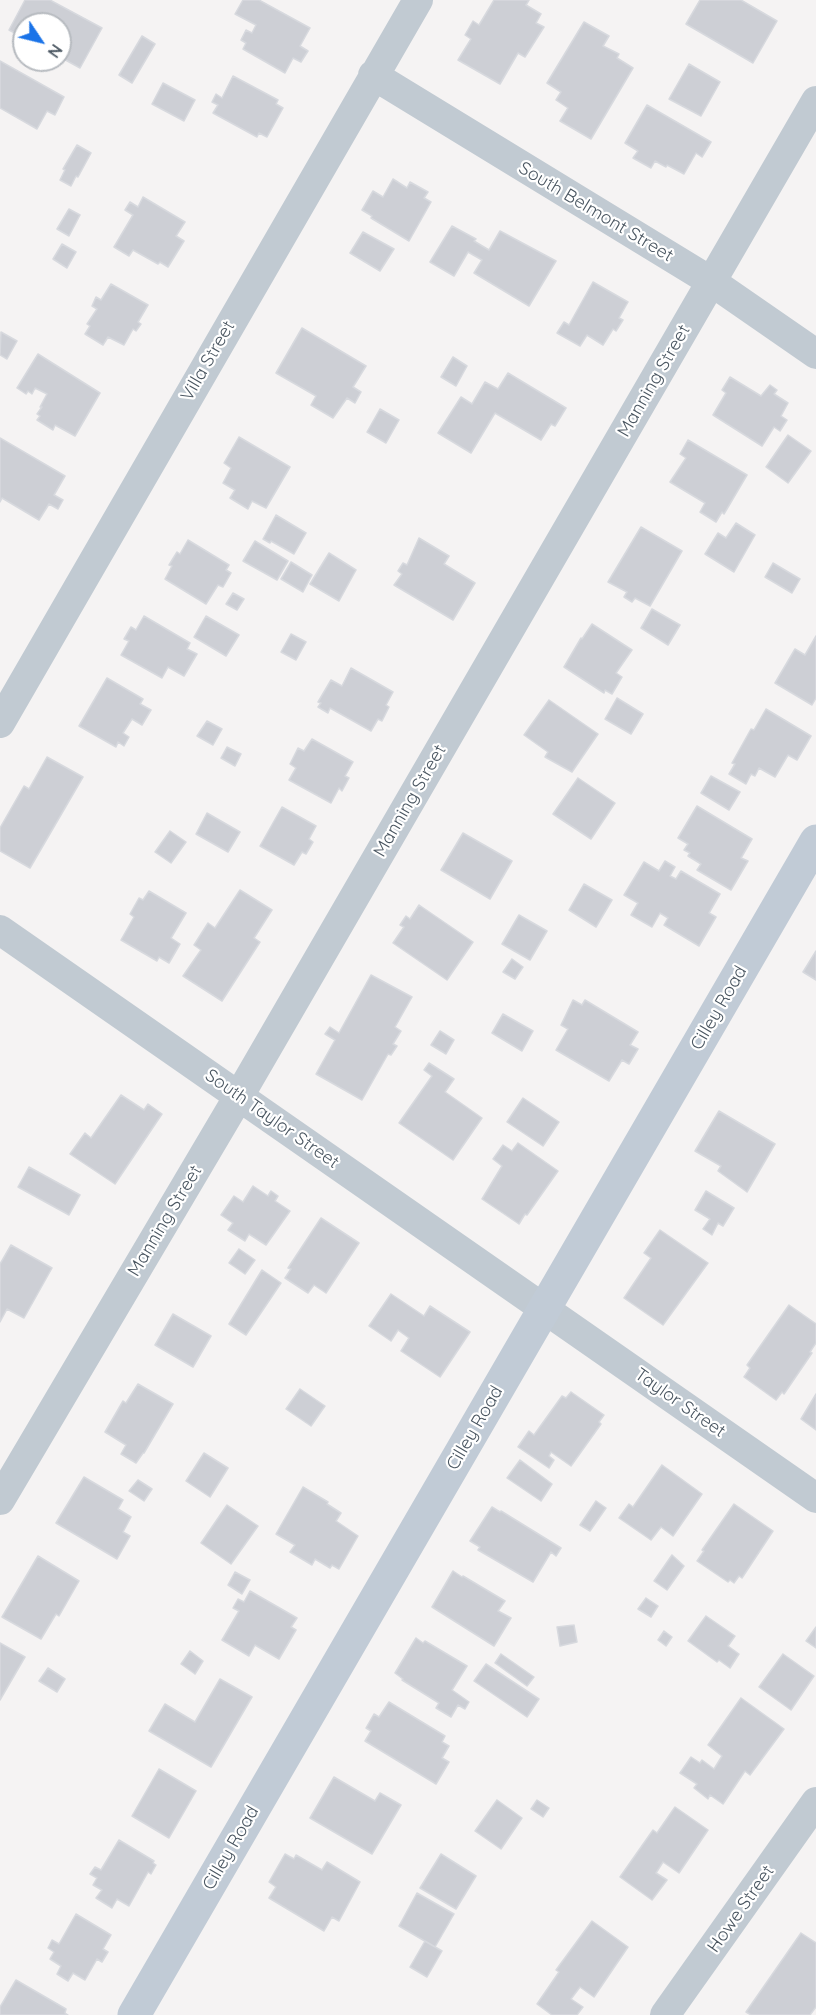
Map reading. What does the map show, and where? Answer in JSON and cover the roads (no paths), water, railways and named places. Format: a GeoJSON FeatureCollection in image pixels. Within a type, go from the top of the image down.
{"type":"FeatureCollection","features":[{"type":"Feature","properties":{"kind":"street","name":"Villa Street"},"geometry":{"type":"LineString","coordinates":[[0,723],[418,0]]}},
{"type":"Feature","properties":{"kind":"street","name":"South Belmont Street"},"geometry":{"type":"LineString","coordinates":[[373,75],[712,282],[816,354]]}},
{"type":"Feature","properties":{"kind":"street","name":"Manning Street"},"geometry":{"type":"LineString","coordinates":[[0,1500],[239,1096],[816,101]]}},
{"type":"Feature","properties":{"kind":"street","name":"Cilley Road"},"geometry":{"type":"LineString","coordinates":[[134,2015],[816,841]]}},
{"type":"Feature","properties":{"kind":"street","name":"South Taylor Street"},"geometry":{"type":"LineString","coordinates":[[0,930],[544,1308]]}},
{"type":"Feature","properties":{"kind":"street","name":"Taylor Street"},"geometry":{"type":"LineString","coordinates":[[544,1308],[816,1498]]}},
{"type":"Feature","properties":{"kind":"street","name":"Howe Street"},"geometry":{"type":"LineString","coordinates":[[666,2015],[816,1802]]}}]}
